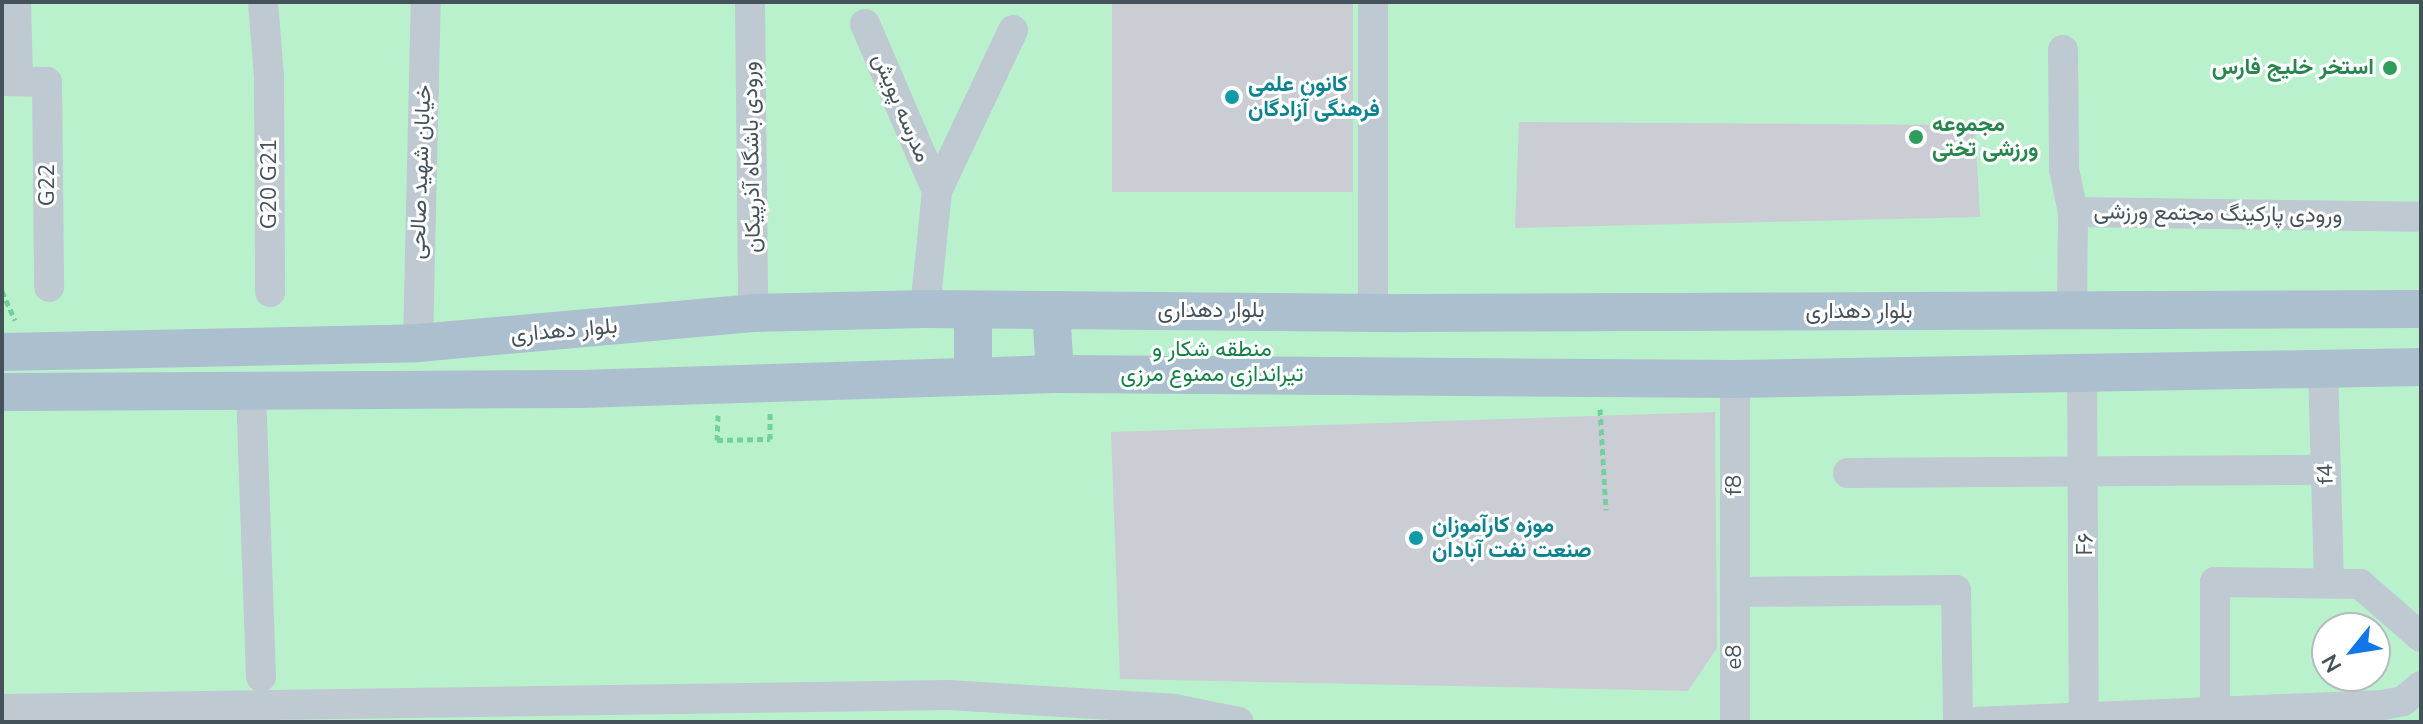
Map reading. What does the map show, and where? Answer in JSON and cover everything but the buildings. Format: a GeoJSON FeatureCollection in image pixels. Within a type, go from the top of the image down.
{"type":"FeatureCollection","features":[{"type":"Feature","properties":{"kind":"main road","name":"بلوار دهداری"},"geometry":{"type":"LineString","coordinates":[[2,352],[418,343],[753,313],[925,309],[1373,312],[2421,309]]}},
{"type":"Feature","properties":{"kind":"main road"},"geometry":{"type":"LineString","coordinates":[[973,310],[973,376]]}},
{"type":"Feature","properties":{"kind":"main road"},"geometry":{"type":"LineString","coordinates":[[1051,310],[1055,374]]}},
{"type":"Feature","properties":{"kind":"main road"},"geometry":{"type":"LineString","coordinates":[[2180,312],[2180,370]]}},
{"type":"Feature","properties":{"kind":"main road"},"geometry":{"type":"LineString","coordinates":[[2,392],[580,389],[1055,374],[1735,379],[2421,367]]}},
{"type":"Feature","properties":{"kind":"street","name":"G22"},"geometry":{"type":"LineString","coordinates":[[16,2],[22,81],[49,287]]}},
{"type":"Feature","properties":{"kind":"street","name":"G20 G21"},"geometry":{"type":"LineString","coordinates":[[263,2],[269,76],[270,292]]}},
{"type":"Feature","properties":{"kind":"street","name":"خیابان شهید صالحی"},"geometry":{"type":"LineString","coordinates":[[418,343],[426,2]]}},
{"type":"Feature","properties":{"kind":"street","name":"ورودی باشگاه آذرپیکان"},"geometry":{"type":"LineString","coordinates":[[750,2],[753,313]]}},
{"type":"Feature","properties":{"kind":"street"},"geometry":{"type":"LineString","coordinates":[[1373,2],[1373,312]]}},
{"type":"Feature","properties":{"kind":"street","name":"مدرسه پویش"},"geometry":{"type":"LineString","coordinates":[[865,24],[937,191]]}},
{"type":"Feature","properties":{"kind":"street"},"geometry":{"type":"LineString","coordinates":[[925,309],[937,191],[1013,30]]}},
{"type":"Feature","properties":{"kind":"street"},"geometry":{"type":"LineString","coordinates":[[2063,50],[2064,169],[2073,212]]}},
{"type":"Feature","properties":{"kind":"street","name":"ورودی پارکینگ مجتمع ورزشی"},"geometry":{"type":"LineString","coordinates":[[2072,312],[2073,212],[2421,217]]}},
{"type":"Feature","properties":{"kind":"street","name":"f4"},"geometry":{"type":"LineString","coordinates":[[2323,368],[2329,580]]}},
{"type":"Feature","properties":{"kind":"street","name":"F۶"},"geometry":{"type":"LineString","coordinates":[[2082,371],[2085,471],[2084,720]]}},
{"type":"Feature","properties":{"kind":"street","name":"f8"},"geometry":{"type":"LineString","coordinates":[[1735,379],[1735,592]]}},
{"type":"Feature","properties":{"kind":"street"},"geometry":{"type":"LineString","coordinates":[[251,391],[261,677]]}},
{"type":"Feature","properties":{"kind":"street"},"geometry":{"type":"LineString","coordinates":[[1848,473],[2326,470]]}},
{"type":"Feature","properties":{"kind":"street"},"geometry":{"type":"LineString","coordinates":[[2215,717],[2215,582],[2329,580],[2360,584],[2421,637]]}},
{"type":"Feature","properties":{"kind":"street"},"geometry":{"type":"LineString","coordinates":[[1735,592],[1956,590],[1958,722]]}},
{"type":"Feature","properties":{"kind":"street","name":"e8"},"geometry":{"type":"LineString","coordinates":[[1735,592],[1735,722]]}},
{"type":"Feature","properties":{"kind":"street"},"geometry":{"type":"LineString","coordinates":[[1974,722],[2215,717],[2409,703]]}},
{"type":"Feature","properties":{"kind":"street"},"geometry":{"type":"LineString","coordinates":[[2,709],[948,709],[1174,715],[1239,722]]}},
{"type":"Feature","properties":{"kind":"path"},"geometry":{"type":"LineString","coordinates":[[1598,376],[1606,510]]}},
{"type":"Feature","properties":{"kind":"path"},"geometry":{"type":"LineString","coordinates":[[717,440],[770,439]]}},
{"type":"Feature","properties":{"kind":"green space","name":"منطقه شکار و تیراندازی ممنوع مرزی"},"geometry":{"type":"Polygon","coordinates":[[[2,2],[2421,2],[2421,722],[2,722],[2,2]]]}},
{"type":"Feature","properties":{"kind":"place","name":"استخر خلیج فارس"},"geometry":{"type":"Point","coordinates":[2390,68]}},
{"type":"Feature","properties":{"kind":"place","name":"کانون علمی فرهنگی آزادگان"},"geometry":{"type":"Point","coordinates":[1232,97]}},
{"type":"Feature","properties":{"kind":"place","name":"مجموعه ورزشی تختی"},"geometry":{"type":"Point","coordinates":[1916,137]}},
{"type":"Feature","properties":{"kind":"place","name":"موزه کارآموزان صنعت نفت آبادان"},"geometry":{"type":"Point","coordinates":[1416,538]}}]}
